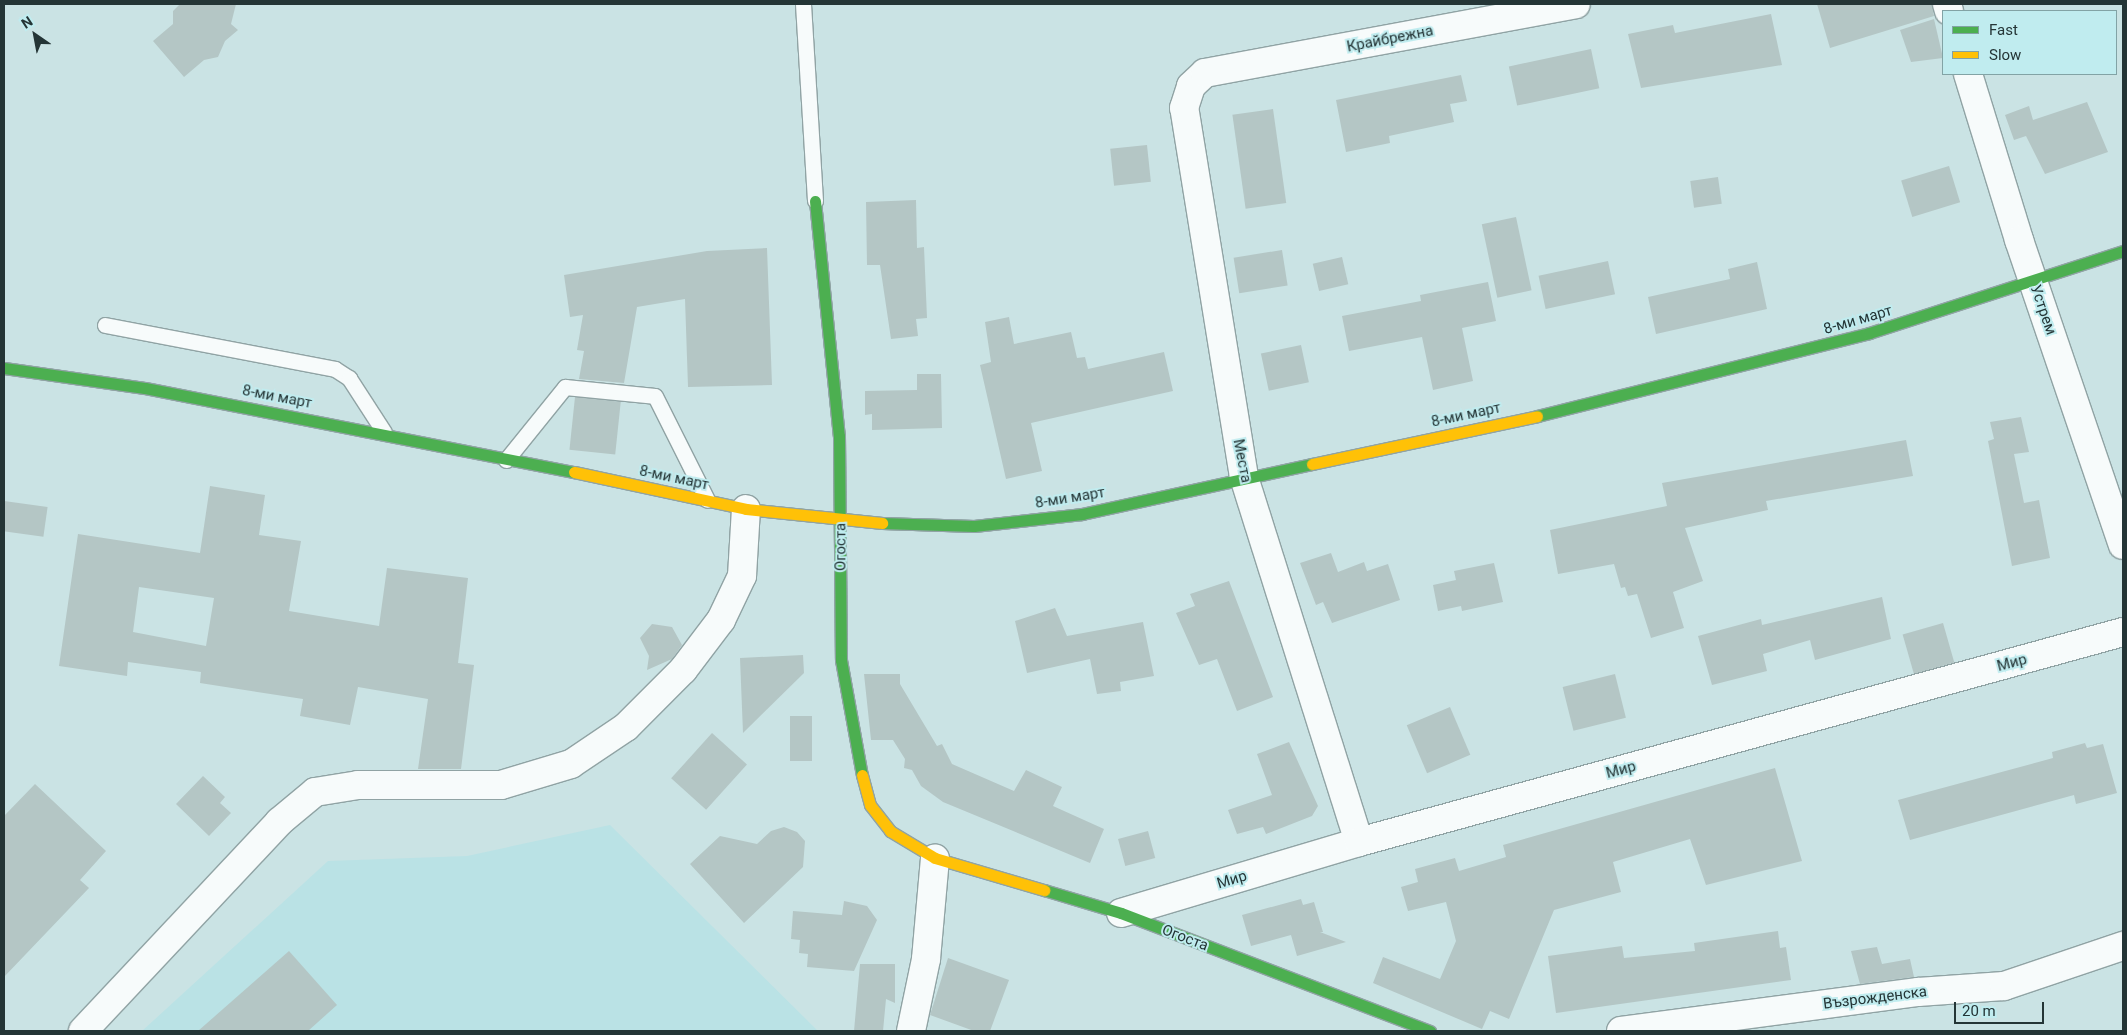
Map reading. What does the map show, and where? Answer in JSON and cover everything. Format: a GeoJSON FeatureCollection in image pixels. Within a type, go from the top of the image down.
{"type":"FeatureCollection","features":[{"type":"Feature","properties":{"kind":"main road","name":"Огоста"},"geometry":{"type":"LineString","coordinates":[[815,201],[838,436],[841,660],[861,773],[870,805],[890,831],[935,858],[1121,913],[1430,1031]]}},
{"type":"Feature","properties":{"kind":"main road","name":"8-ми март"},"geometry":{"type":"LineString","coordinates":[[4,368],[145,388],[384,432],[506,460],[746,509],[840,517],[894,524],[974,526],[1082,514],[1683,381],[1869,333],[2034,282],[2123,251]]}},
{"type":"Feature","properties":{"kind":"street","name":"Крайбрежна"},"geometry":{"type":"LineString","coordinates":[[1205,73],[1576,4]]}},
{"type":"Feature","properties":{"kind":"street","name":"Места"},"geometry":{"type":"LineString","coordinates":[[1205,73],[1191,86],[1184,108],[1244,477],[1359,842]]}},
{"type":"Feature","properties":{"kind":"street","name":"Устрем"},"geometry":{"type":"LineString","coordinates":[[1968,75],[2034,282],[2123,545]]}},
{"type":"Feature","properties":{"kind":"street"},"geometry":{"type":"LineString","coordinates":[[83,1031],[279,822],[315,792],[358,785],[501,785],[571,764],[626,727],[682,670],[721,620],[742,576],[746,509]]}},
{"type":"Feature","properties":{"kind":"street","name":"Мир"},"geometry":{"type":"LineString","coordinates":[[1121,913],[1359,842],[2123,632]]}},
{"type":"Feature","properties":{"kind":"street"},"geometry":{"type":"LineString","coordinates":[[911,1031],[926,959],[935,858]]}},
{"type":"Feature","properties":{"kind":"street","name":"Възрожденска"},"geometry":{"type":"LineString","coordinates":[[1621,1031],[1918,992],[2004,986],[2123,946]]}},
{"type":"Feature","properties":{"kind":"lane"},"geometry":{"type":"LineString","coordinates":[[803,4],[815,201]]}},
{"type":"Feature","properties":{"kind":"lane"},"geometry":{"type":"LineString","coordinates":[[106,325],[335,369],[349,378],[384,432]]}},
{"type":"Feature","properties":{"kind":"lane"},"geometry":{"type":"LineString","coordinates":[[506,460],[565,387],[655,396],[707,500]]}},
{"type":"Feature","properties":{"kind":"shaded area"},"geometry":{"type":"Polygon","coordinates":[[[610,825],[818,1031],[142,1031],[328,861],[467,856],[610,825]]]}},
{"type":"Feature","properties":{"kind":"building"},"geometry":{"type":"Polygon","coordinates":[[[180,4],[236,4],[231,24],[238,30],[225,41],[218,57],[204,60],[184,77],[153,41],[173,24],[173,11],[180,4]]]}},
{"type":"Feature","properties":{"kind":"building"},"geometry":{"type":"Polygon","coordinates":[[[1817,4],[1932,4],[1934,16],[1830,48],[1817,4]]]}},
{"type":"Feature","properties":{"kind":"building"},"geometry":{"type":"Polygon","coordinates":[[[1771,14],[1782,65],[1641,88],[1628,34],[1673,25],[1675,33],[1771,14]]]}},
{"type":"Feature","properties":{"kind":"building"},"geometry":{"type":"Polygon","coordinates":[[[1934,19],[1942,58],[1911,62],[1900,30],[1934,19]]]}},
{"type":"Feature","properties":{"kind":"building"},"geometry":{"type":"Polygon","coordinates":[[[1591,49],[1599,88],[1517,106],[1509,66],[1591,49]]]}},
{"type":"Feature","properties":{"kind":"building"},"geometry":{"type":"Polygon","coordinates":[[[1461,75],[1467,101],[1450,104],[1454,122],[1389,136],[1390,143],[1346,152],[1336,100],[1461,75]]]}},
{"type":"Feature","properties":{"kind":"building"},"geometry":{"type":"Polygon","coordinates":[[[2087,102],[2108,152],[2045,174],[2026,136],[2014,140],[2005,115],[2029,106],[2033,120],[2087,102]]]}},
{"type":"Feature","properties":{"kind":"building"},"geometry":{"type":"Polygon","coordinates":[[[1273,109],[1286,203],[1246,209],[1232,115],[1273,109]]]}},
{"type":"Feature","properties":{"kind":"building"},"geometry":{"type":"Polygon","coordinates":[[[1147,145],[1151,182],[1114,186],[1110,149],[1147,145]]]}},
{"type":"Feature","properties":{"kind":"building"},"geometry":{"type":"Polygon","coordinates":[[[1949,166],[1960,202],[1912,217],[1901,181],[1949,166]]]}},
{"type":"Feature","properties":{"kind":"building"},"geometry":{"type":"Polygon","coordinates":[[[1718,177],[1722,204],[1694,208],[1690,181],[1718,177]]]}},
{"type":"Feature","properties":{"kind":"building"},"geometry":{"type":"Polygon","coordinates":[[[916,200],[917,248],[924,247],[927,318],[916,319],[918,336],[891,339],[880,265],[867,265],[866,202],[916,200]]]}},
{"type":"Feature","properties":{"kind":"building"},"geometry":{"type":"Polygon","coordinates":[[[1516,217],[1532,290],[1497,298],[1482,224],[1516,217]]]}},
{"type":"Feature","properties":{"kind":"building"},"geometry":{"type":"Polygon","coordinates":[[[767,248],[772,385],[688,387],[685,299],[637,307],[624,383],[579,379],[584,351],[577,350],[583,315],[570,317],[564,275],[707,251],[767,248]]]}},
{"type":"Feature","properties":{"kind":"building"},"geometry":{"type":"Polygon","coordinates":[[[1282,250],[1288,286],[1239,293],[1234,258],[1282,250]]]}},
{"type":"Feature","properties":{"kind":"building"},"geometry":{"type":"Polygon","coordinates":[[[1342,257],[1348,284],[1319,291],[1313,264],[1342,257]]]}},
{"type":"Feature","properties":{"kind":"building"},"geometry":{"type":"Polygon","coordinates":[[[1608,261],[1615,294],[1546,309],[1539,276],[1608,261]]]}},
{"type":"Feature","properties":{"kind":"building"},"geometry":{"type":"Polygon","coordinates":[[[1757,262],[1767,309],[1656,334],[1648,297],[1730,279],[1728,269],[1757,262]]]}},
{"type":"Feature","properties":{"kind":"building"},"geometry":{"type":"Polygon","coordinates":[[[1488,282],[1496,321],[1462,328],[1473,381],[1433,390],[1422,337],[1349,351],[1342,316],[1421,301],[1420,295],[1488,282]]]}},
{"type":"Feature","properties":{"kind":"building"},"geometry":{"type":"Polygon","coordinates":[[[1009,317],[1014,344],[1071,332],[1077,358],[1085,357],[1088,369],[1164,352],[1173,391],[1031,423],[1042,471],[1006,479],[980,365],[991,362],[985,322],[1009,317]]]}},
{"type":"Feature","properties":{"kind":"building"},"geometry":{"type":"Polygon","coordinates":[[[1301,345],[1309,382],[1269,391],[1261,354],[1301,345]]]}},
{"type":"Feature","properties":{"kind":"building"},"geometry":{"type":"Polygon","coordinates":[[[917,374],[941,374],[942,428],[872,430],[872,414],[865,415],[865,391],[917,390],[917,374]]]}},
{"type":"Feature","properties":{"kind":"building"},"geometry":{"type":"Polygon","coordinates":[[[575,397],[621,402],[615,455],[569,450],[575,397]]]}},
{"type":"Feature","properties":{"kind":"building"},"geometry":{"type":"Polygon","coordinates":[[[2021,417],[2029,452],[2014,454],[2024,503],[2039,500],[2050,558],[2012,566],[1988,441],[1994,439],[1990,422],[2021,417]]]}},
{"type":"Feature","properties":{"kind":"building"},"geometry":{"type":"Polygon","coordinates":[[[1906,440],[1913,476],[1766,501],[1768,510],[1685,528],[1703,581],[1673,592],[1684,628],[1651,638],[1637,594],[1628,596],[1625,587],[1621,588],[1614,564],[1558,574],[1550,530],[1667,506],[1662,483],[1906,440]]]}},
{"type":"Feature","properties":{"kind":"building"},"geometry":{"type":"Polygon","coordinates":[[[210,486],[265,495],[259,535],[301,541],[289,611],[379,626],[387,568],[468,578],[458,663],[474,665],[461,769],[418,769],[428,699],[358,687],[350,725],[300,716],[303,699],[200,683],[201,672],[128,662],[127,676],[59,666],[78,534],[200,553],[210,486]],[[139,587],[133,632],[206,646],[214,598],[139,587]]]}},
{"type":"Feature","properties":{"kind":"building"},"geometry":{"type":"Polygon","coordinates":[[[4,501],[48,507],[43,537],[4,531],[4,501]]]}},
{"type":"Feature","properties":{"kind":"building"},"geometry":{"type":"Polygon","coordinates":[[[1331,553],[1338,572],[1364,562],[1367,571],[1388,564],[1400,600],[1332,623],[1323,602],[1316,605],[1300,563],[1331,553]]]}},
{"type":"Feature","properties":{"kind":"building"},"geometry":{"type":"Polygon","coordinates":[[[1494,563],[1503,602],[1462,611],[1461,606],[1438,611],[1433,585],[1456,580],[1454,571],[1494,563]]]}},
{"type":"Feature","properties":{"kind":"building"},"geometry":{"type":"Polygon","coordinates":[[[1229,581],[1273,697],[1237,711],[1217,659],[1199,665],[1176,613],[1195,606],[1190,594],[1229,581]]]}},
{"type":"Feature","properties":{"kind":"building"},"geometry":{"type":"Polygon","coordinates":[[[1882,597],[1891,639],[1815,660],[1810,640],[1763,654],[1767,671],[1712,685],[1698,636],[1761,619],[1762,625],[1882,597]]]}},
{"type":"Feature","properties":{"kind":"building"},"geometry":{"type":"Polygon","coordinates":[[[1055,608],[1067,636],[1143,622],[1154,676],[1120,682],[1121,691],[1097,694],[1090,659],[1027,673],[1015,621],[1055,608]]]}},
{"type":"Feature","properties":{"kind":"building"},"geometry":{"type":"Polygon","coordinates":[[[1943,623],[1954,662],[1914,674],[1903,635],[1943,623]]]}},
{"type":"Feature","properties":{"kind":"building"},"geometry":{"type":"Polygon","coordinates":[[[652,624],[672,627],[682,645],[672,659],[647,670],[649,656],[640,638],[652,624]]]}},
{"type":"Feature","properties":{"kind":"building"},"geometry":{"type":"Polygon","coordinates":[[[803,655],[804,673],[743,733],[740,658],[803,655]]]}},
{"type":"Feature","properties":{"kind":"building"},"geometry":{"type":"Polygon","coordinates":[[[864,674],[900,674],[900,684],[937,746],[942,744],[952,764],[1014,791],[1026,770],[1062,787],[1053,806],[1104,829],[1090,863],[943,802],[921,786],[912,770],[904,768],[905,759],[893,740],[871,740],[864,674]]]}},
{"type":"Feature","properties":{"kind":"building"},"geometry":{"type":"Polygon","coordinates":[[[1615,674],[1626,718],[1573,731],[1563,687],[1615,674]]]}},
{"type":"Feature","properties":{"kind":"building"},"geometry":{"type":"Polygon","coordinates":[[[1450,707],[1470,755],[1427,773],[1407,725],[1450,707]]]}},
{"type":"Feature","properties":{"kind":"building"},"geometry":{"type":"Polygon","coordinates":[[[790,716],[812,716],[812,761],[790,761],[790,716]]]}},
{"type":"Feature","properties":{"kind":"building"},"geometry":{"type":"Polygon","coordinates":[[[712,733],[747,764],[706,810],[671,778],[712,733]]]}},
{"type":"Feature","properties":{"kind":"building"},"geometry":{"type":"Polygon","coordinates":[[[1289,742],[1318,806],[1312,816],[1266,834],[1263,827],[1237,834],[1228,810],[1272,795],[1257,754],[1289,742]]]}},
{"type":"Feature","properties":{"kind":"building"},"geometry":{"type":"Polygon","coordinates":[[[2085,743],[2087,748],[2103,744],[2117,793],[2076,804],[2074,795],[1910,840],[1898,800],[2053,758],[2052,752],[2085,743]]]}},
{"type":"Feature","properties":{"kind":"building"},"geometry":{"type":"Polygon","coordinates":[[[1775,768],[1802,861],[1706,885],[1690,839],[1613,862],[1621,892],[1554,910],[1509,1019],[1490,1011],[1482,1029],[1373,983],[1383,957],[1440,979],[1456,941],[1446,902],[1408,911],[1401,887],[1418,882],[1415,869],[1455,858],[1459,871],[1506,857],[1503,845],[1775,768]]]}},
{"type":"Feature","properties":{"kind":"building"},"geometry":{"type":"Polygon","coordinates":[[[203,776],[225,797],[220,803],[231,813],[209,836],[176,804],[203,776]]]}},
{"type":"Feature","properties":{"kind":"building"},"geometry":{"type":"Polygon","coordinates":[[[35,784],[106,851],[80,880],[89,888],[4,977],[4,816],[35,784]]]}},
{"type":"Feature","properties":{"kind":"building"},"geometry":{"type":"Polygon","coordinates":[[[784,827],[797,832],[805,841],[803,867],[744,923],[690,864],[720,836],[757,844],[771,831],[784,827]]]}},
{"type":"Feature","properties":{"kind":"building"},"geometry":{"type":"Polygon","coordinates":[[[1148,831],[1155,858],[1125,866],[1118,839],[1148,831]]]}},
{"type":"Feature","properties":{"kind":"building"},"geometry":{"type":"Polygon","coordinates":[[[1301,899],[1303,905],[1314,902],[1323,932],[1320,932],[1346,942],[1297,956],[1291,935],[1251,946],[1242,915],[1301,899]]]}},
{"type":"Feature","properties":{"kind":"building"},"geometry":{"type":"Polygon","coordinates":[[[844,901],[867,906],[877,920],[854,971],[807,967],[808,954],[799,953],[800,940],[791,939],[793,911],[842,915],[844,901]]]}},
{"type":"Feature","properties":{"kind":"building"},"geometry":{"type":"Polygon","coordinates":[[[1778,931],[1780,948],[1786,947],[1791,980],[1556,1013],[1548,956],[1622,946],[1624,958],[1695,951],[1694,943],[1778,931]]]}},
{"type":"Feature","properties":{"kind":"building"},"geometry":{"type":"Polygon","coordinates":[[[1877,947],[1882,964],[1910,959],[1914,977],[1860,984],[1851,951],[1877,947]]]}},
{"type":"Feature","properties":{"kind":"building"},"geometry":{"type":"Polygon","coordinates":[[[289,951],[337,1005],[308,1031],[198,1031],[289,951]]]}},
{"type":"Feature","properties":{"kind":"building"},"geometry":{"type":"Polygon","coordinates":[[[948,958],[1009,980],[990,1031],[974,1031],[930,1015],[948,958]]]}},
{"type":"Feature","properties":{"kind":"building"},"geometry":{"type":"Polygon","coordinates":[[[860,964],[895,964],[895,1003],[886,999],[883,1031],[854,1031],[860,964]]]}},
{"type":"Feature","properties":{"kind":"traffic: fast"},"geometry":{"type":"LineString","coordinates":[[815,201],[839,436],[841,660],[862,775]]}},
{"type":"Feature","properties":{"kind":"traffic: fast"},"geometry":{"type":"LineString","coordinates":[[1537,416],[1869,333],[2123,251]]}},
{"type":"Feature","properties":{"kind":"traffic: fast"},"geometry":{"type":"LineString","coordinates":[[4,368],[145,388],[574,472]]}},
{"type":"Feature","properties":{"kind":"traffic: fast"},"geometry":{"type":"LineString","coordinates":[[882,523],[974,526],[1082,514],[1312,464]]}},
{"type":"Feature","properties":{"kind":"traffic: fast"},"geometry":{"type":"LineString","coordinates":[[1044,890],[1121,913],[1430,1031]]}},
{"type":"Feature","properties":{"kind":"traffic: slow"},"geometry":{"type":"LineString","coordinates":[[1312,464],[1537,416]]}},
{"type":"Feature","properties":{"kind":"traffic: slow"},"geometry":{"type":"LineString","coordinates":[[574,472],[746,509],[882,523]]}},
{"type":"Feature","properties":{"kind":"traffic: slow"},"geometry":{"type":"LineString","coordinates":[[862,775],[870,805],[890,831],[935,858],[1044,890]]}}]}
